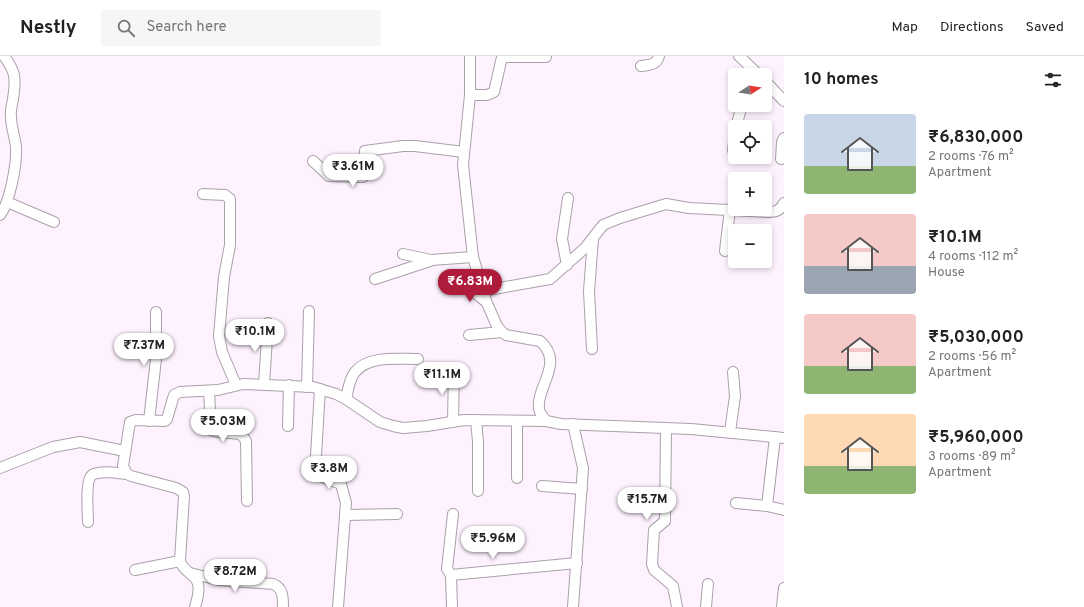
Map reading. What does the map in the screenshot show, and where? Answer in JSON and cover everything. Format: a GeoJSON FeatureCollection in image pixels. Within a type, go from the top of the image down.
{"type":"FeatureCollection","features":[{"type":"Feature","properties":{"kind":"street"},"geometry":{"type":"LineString","coordinates":[[0,215],[7,202],[16,150],[10,116],[14,86],[13,72],[12,66],[4,56]]}},
{"type":"Feature","properties":{"kind":"street"},"geometry":{"type":"LineString","coordinates":[[470,56],[470,96],[463,165],[473,257],[486,301],[497,326],[506,335],[540,341],[547,350],[549,357],[549,374],[538,407],[541,416],[546,421]]}},
{"type":"Feature","properties":{"kind":"street"},"geometry":{"type":"LineString","coordinates":[[641,66],[654,64],[658,60],[659,56]]}},
{"type":"Feature","properties":{"kind":"street"},"geometry":{"type":"LineString","coordinates":[[739,56],[752,68]]}},
{"type":"Feature","properties":{"kind":"street"},"geometry":{"type":"LineString","coordinates":[[470,96],[487,96],[494,92],[502,57],[546,57]]}},
{"type":"Feature","properties":{"kind":"street"},"geometry":{"type":"LineString","coordinates":[[772,88],[784,100]]}},
{"type":"Feature","properties":{"kind":"street"},"geometry":{"type":"LineString","coordinates":[[781,159],[782,142],[784,138]]}},
{"type":"Feature","properties":{"kind":"street"},"geometry":{"type":"LineString","coordinates":[[313,161],[329,176],[363,177],[365,151],[415,146],[464,152]]}},
{"type":"Feature","properties":{"kind":"street"},"geometry":{"type":"LineString","coordinates":[[203,194],[225,195],[230,199],[230,245],[224,277],[219,336],[222,352],[236,385]]}},
{"type":"Feature","properties":{"kind":"street"},"geometry":{"type":"LineString","coordinates":[[567,265],[562,239],[568,198]]}},
{"type":"Feature","properties":{"kind":"street"},"geometry":{"type":"LineString","coordinates":[[7,202],[54,222]]}},
{"type":"Feature","properties":{"kind":"street"},"geometry":{"type":"LineString","coordinates":[[772,212],[780,209],[784,203]]}},
{"type":"Feature","properties":{"kind":"street"},"geometry":{"type":"LineString","coordinates":[[483,291],[550,279],[567,265],[593,239],[603,225],[620,218],[666,204],[694,208],[728,209]]}},
{"type":"Feature","properties":{"kind":"street"},"geometry":{"type":"LineString","coordinates":[[725,251],[729,216]]}},
{"type":"Feature","properties":{"kind":"street"},"geometry":{"type":"LineString","coordinates":[[592,349],[589,291],[593,239]]}},
{"type":"Feature","properties":{"kind":"street"},"geometry":{"type":"LineString","coordinates":[[402,254],[431,260]]}},
{"type":"Feature","properties":{"kind":"street"},"geometry":{"type":"LineString","coordinates":[[375,279],[431,260],[473,257]]}},
{"type":"Feature","properties":{"kind":"street"},"geometry":{"type":"LineString","coordinates":[[468,287],[486,301]]}},
{"type":"Feature","properties":{"kind":"street"},"geometry":{"type":"LineString","coordinates":[[307,387],[309,311]]}},
{"type":"Feature","properties":{"kind":"street"},"geometry":{"type":"LineString","coordinates":[[149,421],[156,359],[156,312]]}},
{"type":"Feature","properties":{"kind":"street"},"geometry":{"type":"LineString","coordinates":[[264,384],[268,323]]}},
{"type":"Feature","properties":{"kind":"street"},"geometry":{"type":"LineString","coordinates":[[469,335],[502,332]]}},
{"type":"Feature","properties":{"kind":"street"},"geometry":{"type":"LineString","coordinates":[[346,399],[352,376],[359,368],[376,360],[418,359]]}},
{"type":"Feature","properties":{"kind":"street"},"geometry":{"type":"LineString","coordinates":[[453,422],[454,370]]}},
{"type":"Feature","properties":{"kind":"street"},"geometry":{"type":"LineString","coordinates":[[730,432],[735,396],[733,372]]}},
{"type":"Feature","properties":{"kind":"street"},"geometry":{"type":"LineString","coordinates":[[127,474],[124,466],[130,422],[136,420],[160,422],[167,419],[176,393],[209,391],[243,384],[290,385],[320,389],[346,399],[380,422],[403,428],[476,420],[546,421],[573,424],[730,432],[780,438],[767,506]]}},
{"type":"Feature","properties":{"kind":"street"},"geometry":{"type":"LineString","coordinates":[[288,426],[290,385]]}},
{"type":"Feature","properties":{"kind":"street"},"geometry":{"type":"LineString","coordinates":[[320,389],[315,472],[341,484],[346,503],[338,607]]}},
{"type":"Feature","properties":{"kind":"street"},"geometry":{"type":"LineString","coordinates":[[209,391],[211,430],[216,432],[241,434],[246,441],[247,501]]}},
{"type":"Feature","properties":{"kind":"street"},"geometry":{"type":"LineString","coordinates":[[476,420],[478,442],[478,491]]}},
{"type":"Feature","properties":{"kind":"street"},"geometry":{"type":"LineString","coordinates":[[517,421],[517,478]]}},
{"type":"Feature","properties":{"kind":"street"},"geometry":{"type":"LineString","coordinates":[[573,424],[584,468],[573,607]]}},
{"type":"Feature","properties":{"kind":"street"},"geometry":{"type":"LineString","coordinates":[[666,428],[665,521],[654,530],[652,564],[654,570],[673,586],[677,607]]}},
{"type":"Feature","properties":{"kind":"street"},"geometry":{"type":"LineString","coordinates":[[0,468],[53,447],[80,442],[125,451]]}},
{"type":"Feature","properties":{"kind":"street"},"geometry":{"type":"LineString","coordinates":[[88,522],[88,481],[93,475],[102,473],[127,474],[176,488],[183,492],[180,561],[183,568],[195,578],[199,586],[195,607]]}},
{"type":"Feature","properties":{"kind":"street"},"geometry":{"type":"LineString","coordinates":[[542,486],[582,489]]}},
{"type":"Feature","properties":{"kind":"street"},"geometry":{"type":"LineString","coordinates":[[736,503],[767,506],[784,510]]}},
{"type":"Feature","properties":{"kind":"street"},"geometry":{"type":"LineString","coordinates":[[345,515],[397,514]]}},
{"type":"Feature","properties":{"kind":"street"},"geometry":{"type":"LineString","coordinates":[[452,607],[451,575],[447,569],[453,514]]}},
{"type":"Feature","properties":{"kind":"street"},"geometry":{"type":"LineString","coordinates":[[135,570],[180,561]]}},
{"type":"Feature","properties":{"kind":"street"},"geometry":{"type":"LineString","coordinates":[[451,575],[577,564]]}},
{"type":"Feature","properties":{"kind":"street"},"geometry":{"type":"LineString","coordinates":[[190,573],[219,580],[273,584],[278,586],[281,590],[283,596],[283,607]]}},
{"type":"Feature","properties":{"kind":"street"},"geometry":{"type":"LineString","coordinates":[[706,607],[708,584]]}},
{"type":"Feature","properties":{"kind":"street"},"geometry":{"type":"LineString","coordinates":[[782,607],[784,588]]}}]}
